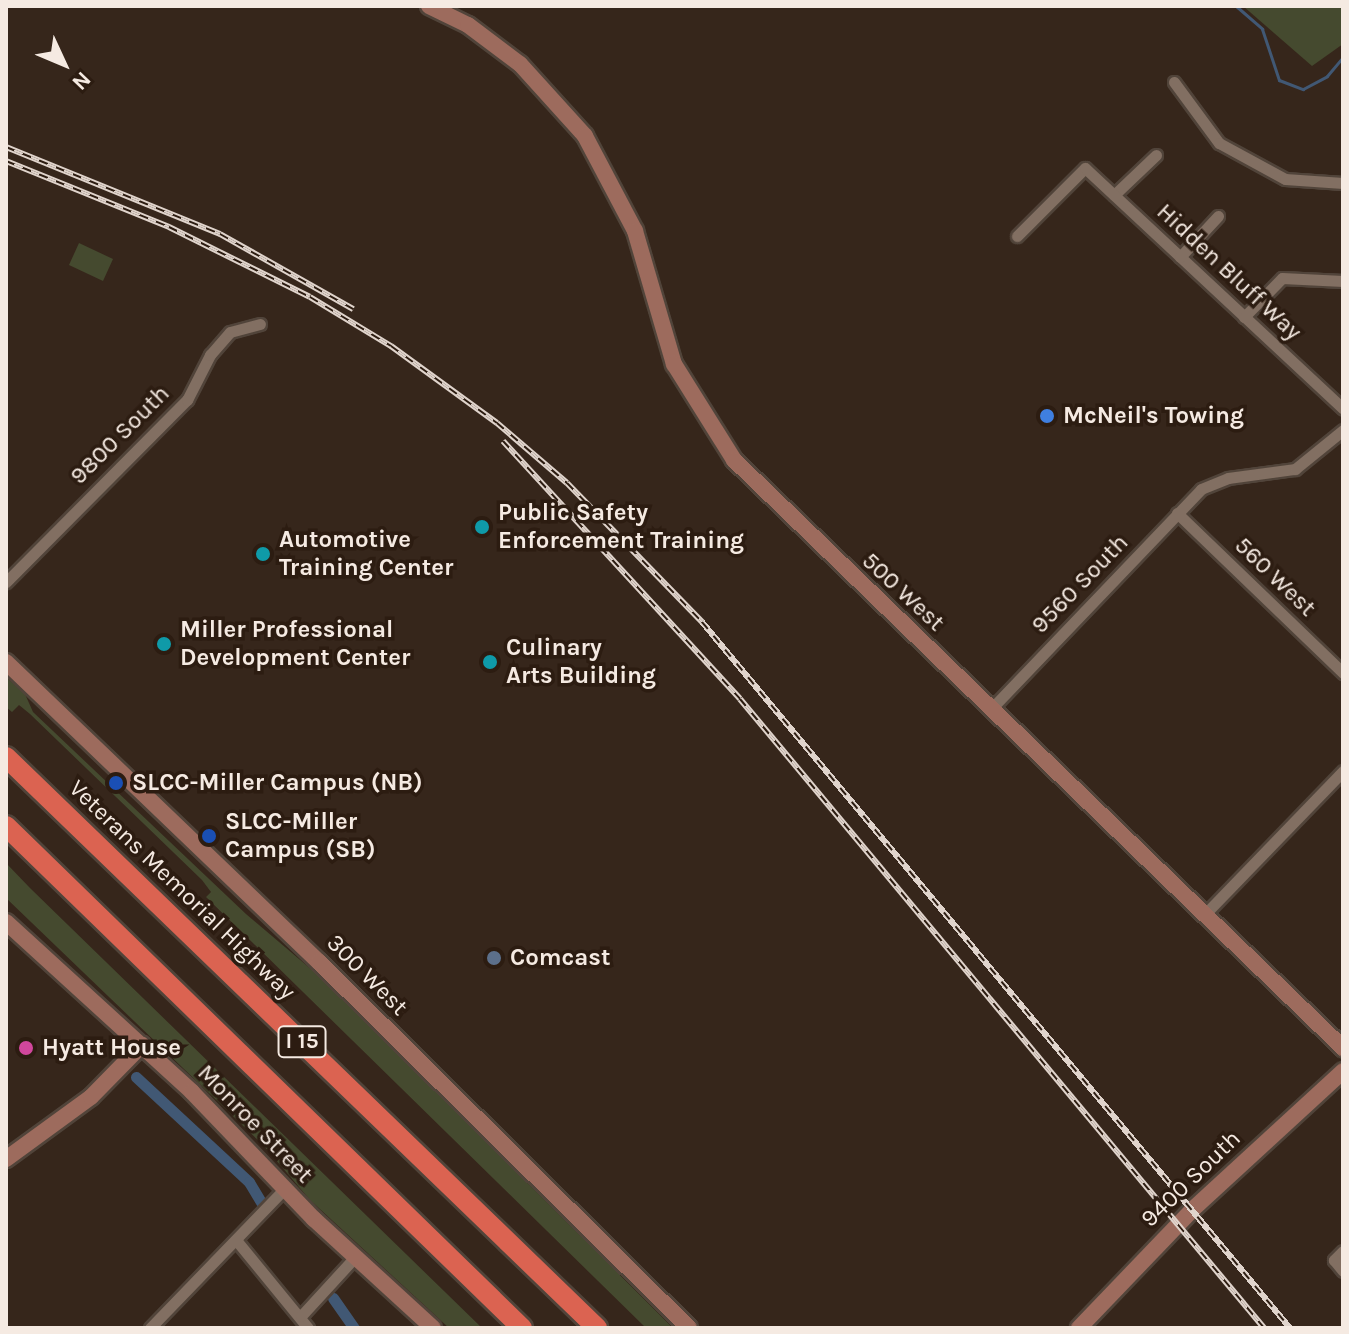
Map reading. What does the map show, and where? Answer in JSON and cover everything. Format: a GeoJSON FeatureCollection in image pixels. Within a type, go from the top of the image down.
{"type":"FeatureCollection","features":[{"type":"Feature","properties":{"kind":"highway","name":"Veterans Memorial Highway"},"geometry":{"type":"LineString","coordinates":[[6,757],[597,1328]]}},
{"type":"Feature","properties":{"kind":"highway","name":"I 15"},"geometry":{"type":"LineString","coordinates":[[6,826],[522,1328]]}},
{"type":"Feature","properties":{"kind":"street","name":"500 West"},"geometry":{"type":"LineString","coordinates":[[429,6],[490,39],[548,90],[585,136],[621,197],[674,364],[712,431],[750,477],[1343,1048]]}},
{"type":"Feature","properties":{"kind":"street"},"geometry":{"type":"LineString","coordinates":[[1174,82],[1219,143],[1285,179],[1343,183]]}},
{"type":"Feature","properties":{"kind":"street"},"geometry":{"type":"LineString","coordinates":[[1114,195],[1156,155]]}},
{"type":"Feature","properties":{"kind":"street","name":"Hidden Bluff Way"},"geometry":{"type":"LineString","coordinates":[[1017,236],[1085,168],[1343,409]]}},
{"type":"Feature","properties":{"kind":"street"},"geometry":{"type":"LineString","coordinates":[[1180,257],[1218,216]]}},
{"type":"Feature","properties":{"kind":"street"},"geometry":{"type":"LineString","coordinates":[[1244,317],[1282,278],[1343,281]]}},
{"type":"Feature","properties":{"kind":"street","name":"9800 South"},"geometry":{"type":"LineString","coordinates":[[6,582],[187,400],[210,355],[230,332],[260,324]]}},
{"type":"Feature","properties":{"kind":"street","name":"9560 South"},"geometry":{"type":"LineString","coordinates":[[991,709],[1201,489],[1228,478],[1295,469],[1343,430]]}},
{"type":"Feature","properties":{"kind":"street","name":"560 West"},"geometry":{"type":"LineString","coordinates":[[1177,513],[1343,673]]}},
{"type":"Feature","properties":{"kind":"street","name":"300 West"},"geometry":{"type":"LineString","coordinates":[[6,662],[330,973],[689,1328]]}},
{"type":"Feature","properties":{"kind":"street"},"geometry":{"type":"LineString","coordinates":[[1205,914],[1343,771]]}},
{"type":"Feature","properties":{"kind":"street","name":"Monroe Street"},"geometry":{"type":"LineString","coordinates":[[6,922],[142,1045],[355,1257],[433,1328]]}},
{"type":"Feature","properties":{"kind":"street"},"geometry":{"type":"LineString","coordinates":[[6,1159],[91,1097],[142,1045]]}},
{"type":"Feature","properties":{"kind":"street","name":"9400 South"},"geometry":{"type":"LineString","coordinates":[[1079,1328],[1192,1210],[1343,1071]]}},
{"type":"Feature","properties":{"kind":"street"},"geometry":{"type":"LineString","coordinates":[[150,1328],[286,1187]]}},
{"type":"Feature","properties":{"kind":"street"},"geometry":{"type":"LineString","coordinates":[[236,1240],[308,1328]]}},
{"type":"Feature","properties":{"kind":"street"},"geometry":{"type":"LineString","coordinates":[[1343,1251],[1334,1260],[1343,1271]]}},
{"type":"Feature","properties":{"kind":"street"},"geometry":{"type":"LineString","coordinates":[[301,1316],[355,1257]]}},
{"type":"Feature","properties":{"kind":"green space"},"geometry":{"type":"Polygon","coordinates":[[[1243,6],[1343,6],[1343,44],[1312,66],[1243,6]]]}},
{"type":"Feature","properties":{"kind":"green space"},"geometry":{"type":"Polygon","coordinates":[[[79,243],[113,259],[103,281],[69,265],[79,243]]]}},
{"type":"Feature","properties":{"kind":"green space"},"geometry":{"type":"Polygon","coordinates":[[[6,677],[25,694],[33,712],[246,914],[325,981],[673,1328],[646,1328],[206,897],[211,892],[202,880],[30,714],[19,705],[12,712],[6,707],[6,677]]]}},
{"type":"Feature","properties":{"kind":"green space"},"geometry":{"type":"Polygon","coordinates":[[[6,863],[482,1328],[449,1328],[310,1200],[264,1146],[6,898],[6,863]]]}},
{"type":"Feature","properties":{"kind":"waterway"},"geometry":{"type":"LineString","coordinates":[[1236,6],[1262,29],[1279,80],[1303,89],[1327,76],[1343,57]]}},
{"type":"Feature","properties":{"kind":"waterway"},"geometry":{"type":"LineString","coordinates":[[136,1077],[249,1182],[262,1204]]}},
{"type":"Feature","properties":{"kind":"waterway"},"geometry":{"type":"LineString","coordinates":[[333,1298],[354,1328]]}},
{"type":"Feature","properties":{"kind":"railway"},"geometry":{"type":"LineString","coordinates":[[6,147],[220,234],[353,309]]}},
{"type":"Feature","properties":{"kind":"railway"},"geometry":{"type":"LineString","coordinates":[[6,161],[169,227],[310,297],[391,346],[497,423],[567,483],[702,622],[1290,1328]]}},
{"type":"Feature","properties":{"kind":"railway"},"geometry":{"type":"LineString","coordinates":[[503,441],[740,699],[1264,1328]]}},
{"type":"Feature","properties":{"kind":"place","name":"McNeil's Towing"},"geometry":{"type":"Point","coordinates":[1047,416]}},
{"type":"Feature","properties":{"kind":"place","name":"Public Safety Enforcement Training"},"geometry":{"type":"Point","coordinates":[482,527]}},
{"type":"Feature","properties":{"kind":"place","name":"Automotive Training Center"},"geometry":{"type":"Point","coordinates":[263,554]}},
{"type":"Feature","properties":{"kind":"place","name":"Miller Professional Development Center"},"geometry":{"type":"Point","coordinates":[164,644]}},
{"type":"Feature","properties":{"kind":"place","name":"Culinary Arts Building"},"geometry":{"type":"Point","coordinates":[490,662]}},
{"type":"Feature","properties":{"kind":"place","name":"SLCC-Miller Campus (NB)"},"geometry":{"type":"Point","coordinates":[116,783]}},
{"type":"Feature","properties":{"kind":"place","name":"SLCC-Miller Campus (SB)"},"geometry":{"type":"Point","coordinates":[209,836]}},
{"type":"Feature","properties":{"kind":"place","name":"Comcast"},"geometry":{"type":"Point","coordinates":[494,958]}},
{"type":"Feature","properties":{"kind":"place","name":"Hyatt House"},"geometry":{"type":"Point","coordinates":[26,1048]}}]}
